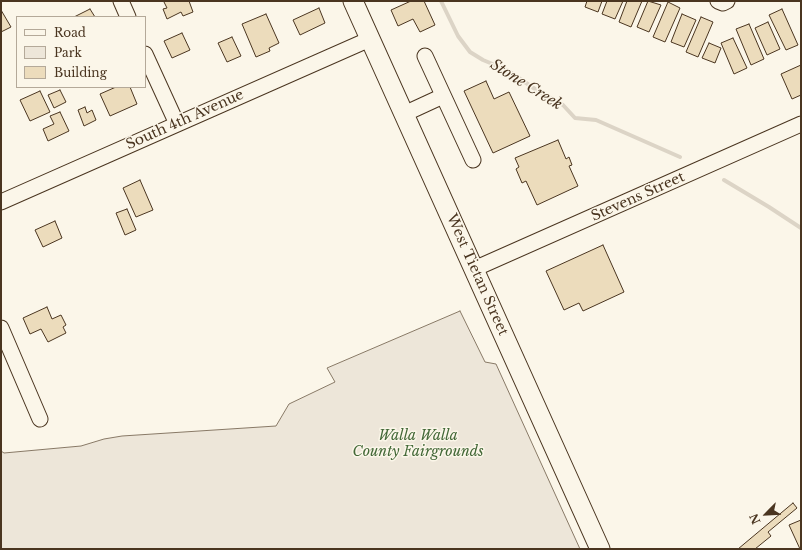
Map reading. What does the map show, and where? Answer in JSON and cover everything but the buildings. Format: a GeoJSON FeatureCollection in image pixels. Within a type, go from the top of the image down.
{"type":"FeatureCollection","features":[{"type":"Feature","properties":{"kind":"main road","name":"West Tietan Street"},"geometry":{"type":"LineString","coordinates":[[353,1],[600,549]]}},
{"type":"Feature","properties":{"kind":"street"},"geometry":{"type":"LineString","coordinates":[[121,1],[128,16]]}},
{"type":"Feature","properties":{"kind":"street"},"geometry":{"type":"LineString","coordinates":[[718,1],[723,3],[727,1]]}},
{"type":"Feature","properties":{"kind":"street","name":"South 4th Avenue"},"geometry":{"type":"LineString","coordinates":[[1,202],[370,38]]}},
{"type":"Feature","properties":{"kind":"street"},"geometry":{"type":"LineString","coordinates":[[146,56],[177,124]]}},
{"type":"Feature","properties":{"kind":"street"},"geometry":{"type":"LineString","coordinates":[[425,56],[473,160]]}},
{"type":"Feature","properties":{"kind":"street"},"geometry":{"type":"LineString","coordinates":[[404,114],[443,96]]}},
{"type":"Feature","properties":{"kind":"street","name":"Stevens Street"},"geometry":{"type":"LineString","coordinates":[[474,269],[801,124]]}},
{"type":"Feature","properties":{"kind":"street"},"geometry":{"type":"LineString","coordinates":[[1,328],[40,419]]}},
{"type":"Feature","properties":{"kind":"green space","name":"Walla Walla County Fairgrounds"},"geometry":{"type":"Polygon","coordinates":[[[460,311],[485,362],[496,364],[580,549],[1,549],[1,451],[4,453],[81,446],[104,439],[122,436],[276,426],[289,404],[335,382],[327,368],[460,311]]]}},
{"type":"Feature","properties":{"kind":"waterway","name":"Stone Creek"},"geometry":{"type":"LineString","coordinates":[[441,1],[458,36],[470,52],[483,60],[507,70],[538,91],[563,105],[575,118],[596,120],[680,157]]}},
{"type":"Feature","properties":{"kind":"waterway","name":"Stone Creek"},"geometry":{"type":"LineString","coordinates":[[724,180],[801,228]]}}]}
